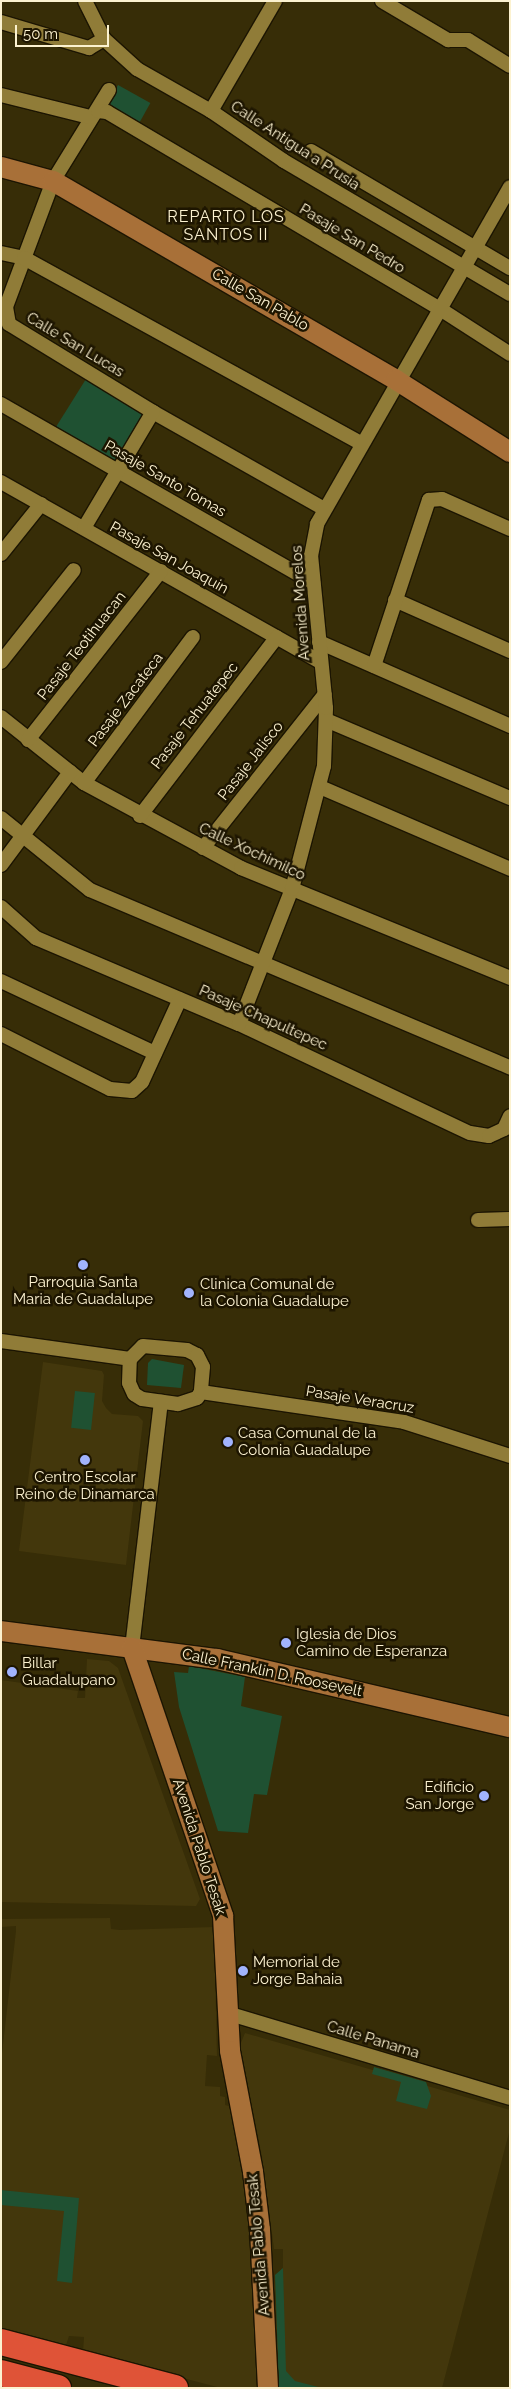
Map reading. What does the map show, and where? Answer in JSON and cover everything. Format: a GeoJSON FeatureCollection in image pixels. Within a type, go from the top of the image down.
{"type":"FeatureCollection","features":[{"type":"Feature","properties":{"kind":"highway"},"geometry":{"type":"LineString","coordinates":[[1,2342],[175,2388]]}},
{"type":"Feature","properties":{"kind":"highway"},"geometry":{"type":"LineString","coordinates":[[27,2380],[44,2375],[48,2370],[46,2358],[38,2351]]}},
{"type":"Feature","properties":{"kind":"highway"},"geometry":{"type":"LineString","coordinates":[[64,2388],[56,2380],[56,2370],[61,2363],[74,2361]]}},
{"type":"Feature","properties":{"kind":"highway"},"geometry":{"type":"LineString","coordinates":[[1,2373],[58,2388]]}},
{"type":"Feature","properties":{"kind":"street","name":"Calle Antigua a Prusia"},"geometry":{"type":"LineString","coordinates":[[85,1],[104,39],[137,69],[210,111],[284,161],[510,294]]}},
{"type":"Feature","properties":{"kind":"street"},"geometry":{"type":"LineString","coordinates":[[210,111],[275,1]]}},
{"type":"Feature","properties":{"kind":"street"},"geometry":{"type":"LineString","coordinates":[[382,1],[448,40],[468,40],[510,66]]}},
{"type":"Feature","properties":{"kind":"street"},"geometry":{"type":"LineString","coordinates":[[1,22],[89,48],[104,39]]}},
{"type":"Feature","properties":{"kind":"street","name":"Calle San Lucas"},"geometry":{"type":"LineString","coordinates":[[109,90],[53,181],[6,307],[4,323],[153,412],[323,508]]}},
{"type":"Feature","properties":{"kind":"street","name":"Pasaje San Pedro"},"geometry":{"type":"LineString","coordinates":[[1,95],[94,114],[106,112],[440,309],[510,354]]}},
{"type":"Feature","properties":{"kind":"street"},"geometry":{"type":"LineString","coordinates":[[311,151],[510,268]]}},
{"type":"Feature","properties":{"kind":"street","name":"Calle San Pablo"},"geometry":{"type":"LineString","coordinates":[[1,167],[53,181],[396,380],[510,452]]}},
{"type":"Feature","properties":{"kind":"street","name":"Avenida Morelos"},"geometry":{"type":"LineString","coordinates":[[239,1024],[292,889],[320,787],[326,720],[313,583],[312,540],[323,508],[510,187]]}},
{"type":"Feature","properties":{"kind":"street"},"geometry":{"type":"LineString","coordinates":[[1,253],[24,258],[361,443]]}},
{"type":"Feature","properties":{"kind":"street","name":"Pasaje Santo Tomas"},"geometry":{"type":"LineString","coordinates":[[1,404],[313,583]]}},
{"type":"Feature","properties":{"kind":"street"},"geometry":{"type":"LineString","coordinates":[[84,528],[153,412]]}},
{"type":"Feature","properties":{"kind":"street","name":"Pasaje San Joaquin"},"geometry":{"type":"LineString","coordinates":[[1,482],[321,662]]}},
{"type":"Feature","properties":{"kind":"street"},"geometry":{"type":"LineString","coordinates":[[374,666],[429,500],[442,499],[510,529]]}},
{"type":"Feature","properties":{"kind":"street"},"geometry":{"type":"LineString","coordinates":[[1,554],[41,504]]}},
{"type":"Feature","properties":{"kind":"street"},"geometry":{"type":"LineString","coordinates":[[1,662],[74,570]]}},
{"type":"Feature","properties":{"kind":"street","name":"Pasaje Teotihuacan"},"geometry":{"type":"LineString","coordinates":[[28,740],[161,571]]}},
{"type":"Feature","properties":{"kind":"street"},"geometry":{"type":"LineString","coordinates":[[395,600],[510,651]]}},
{"type":"Feature","properties":{"kind":"street","name":"Pasaje Zacateca"},"geometry":{"type":"LineString","coordinates":[[84,783],[193,637]]}},
{"type":"Feature","properties":{"kind":"street","name":"Pasaje Tehuatepec"},"geometry":{"type":"LineString","coordinates":[[140,816],[277,637]]}},
{"type":"Feature","properties":{"kind":"street"},"geometry":{"type":"LineString","coordinates":[[319,642],[510,726]]}},
{"type":"Feature","properties":{"kind":"street","name":"Pasaje Jalisco"},"geometry":{"type":"LineString","coordinates":[[203,848],[325,694]]}},
{"type":"Feature","properties":{"kind":"street","name":"Calle Xochimilco"},"geometry":{"type":"LineString","coordinates":[[1,717],[84,783],[140,816],[203,848],[292,889],[510,978]]}},
{"type":"Feature","properties":{"kind":"street"},"geometry":{"type":"LineString","coordinates":[[326,720],[510,798]]}},
{"type":"Feature","properties":{"kind":"street"},"geometry":{"type":"LineString","coordinates":[[1,865],[70,772]]}},
{"type":"Feature","properties":{"kind":"street"},"geometry":{"type":"LineString","coordinates":[[320,787],[510,869]]}},
{"type":"Feature","properties":{"kind":"street"},"geometry":{"type":"LineString","coordinates":[[1,818],[90,890],[510,1067]]}},
{"type":"Feature","properties":{"kind":"street","name":"Pasaje Chapultepec"},"geometry":{"type":"LineString","coordinates":[[1,907],[36,938],[239,1024],[470,1133],[490,1136],[504,1129],[510,1116]]}},
{"type":"Feature","properties":{"kind":"street"},"geometry":{"type":"LineString","coordinates":[[1,981],[155,1053]]}},
{"type":"Feature","properties":{"kind":"street"},"geometry":{"type":"LineString","coordinates":[[1,1034],[122,1093],[132,1091],[142,1082],[180,999]]}},
{"type":"Feature","properties":{"kind":"street"},"geometry":{"type":"LineString","coordinates":[[478,1220],[510,1219]]}},
{"type":"Feature","properties":{"kind":"street"},"geometry":{"type":"LineString","coordinates":[[1,1341],[130,1359]]}},
{"type":"Feature","properties":{"kind":"street"},"geometry":{"type":"LineString","coordinates":[[143,1346],[187,1350],[197,1356],[203,1368],[201,1392],[187,1402],[161,1402],[142,1399],[130,1389],[130,1359],[143,1346]]}},
{"type":"Feature","properties":{"kind":"street","name":"Pasaje Veracruz"},"geometry":{"type":"LineString","coordinates":[[201,1392],[404,1422],[510,1456]]}},
{"type":"Feature","properties":{"kind":"street","name":"Avenida Pablo Tesak"},"geometry":{"type":"LineString","coordinates":[[161,1402],[132,1648],[223,1916],[230,2051],[254,2172],[260,2230],[268,2388]]}},
{"type":"Feature","properties":{"kind":"street","name":"Calle Franklin D. Roosevelt"},"geometry":{"type":"LineString","coordinates":[[1,1631],[217,1659],[284,1673],[510,1727]]}},
{"type":"Feature","properties":{"kind":"street","name":"Calle Panama"},"geometry":{"type":"LineString","coordinates":[[227,2013],[510,2098]]}},
{"type":"Feature","properties":{"kind":"shaded area","name":"Centro Escolar Reino de Dinamarca"},"geometry":{"type":"Polygon","coordinates":[[[43,1362],[102,1371],[104,1375],[102,1401],[106,1408],[112,1414],[138,1416],[143,1421],[126,1565],[19,1551],[43,1362]]]}},
{"type":"Feature","properties":{"kind":"shaded area"},"geometry":{"type":"Polygon","coordinates":[[[87,1659],[109,1661],[118,1668],[200,1899],[196,1906],[1,1902],[1,1680],[78,1691],[77,1698],[85,1698],[87,1659]]]}},
{"type":"Feature","properties":{"kind":"shaded area"},"geometry":{"type":"Polygon","coordinates":[[[110,1918],[111,1929],[120,1930],[214,1927],[217,2056],[207,2055],[205,2086],[220,2087],[220,2096],[225,2097],[225,2105],[232,2107],[245,2180],[252,2252],[257,2388],[221,2388],[83,2352],[84,2337],[69,2336],[65,2348],[1,2331],[1,2062],[16,1931],[16,1926],[2,1927],[2,1919],[110,1918]]]}},
{"type":"Feature","properties":{"kind":"shaded area"},"geometry":{"type":"Polygon","coordinates":[[[245,2033],[510,2110],[510,2129],[442,2388],[279,2388],[275,2275],[283,2268],[283,2249],[274,2249],[262,2157],[240,2045],[245,2033]]]}},
{"type":"Feature","properties":{"kind":"green space"},"geometry":{"type":"Polygon","coordinates":[[[118,85],[150,103],[138,125],[106,107],[118,85]]]}},
{"type":"Feature","properties":{"kind":"green space"},"geometry":{"type":"Polygon","coordinates":[[[86,379],[147,417],[114,470],[53,432],[86,379]]]}},
{"type":"Feature","properties":{"kind":"green space"},"geometry":{"type":"Polygon","coordinates":[[[152,1359],[184,1365],[181,1388],[147,1385],[148,1363],[152,1359]]]}},
{"type":"Feature","properties":{"kind":"green space"},"geometry":{"type":"Polygon","coordinates":[[[75,1391],[95,1393],[91,1430],[71,1428],[75,1391]]]}},
{"type":"Feature","properties":{"kind":"green space"},"geometry":{"type":"Polygon","coordinates":[[[189,1666],[245,1677],[241,1706],[282,1716],[267,1795],[254,1794],[248,1833],[218,1831],[179,1707],[174,1672],[188,1673],[189,1666]]]}},
{"type":"Feature","properties":{"kind":"green space"},"geometry":{"type":"Polygon","coordinates":[[[374,2067],[426,2082],[431,2096],[427,2109],[396,2101],[401,2082],[372,2074],[374,2067]]]}},
{"type":"Feature","properties":{"kind":"green space"},"geometry":{"type":"Polygon","coordinates":[[[1,2190],[79,2198],[72,2283],[57,2281],[64,2211],[1,2205],[1,2190]]]}},
{"type":"Feature","properties":{"kind":"green space"},"geometry":{"type":"Polygon","coordinates":[[[283,2268],[286,2371],[295,2381],[322,2388],[279,2388],[275,2275],[283,2268]]]}},
{"type":"Feature","properties":{"kind":"place","name":"Parroquia Santa Maria de Guadalupe"},"geometry":{"type":"Point","coordinates":[83,1265]}},
{"type":"Feature","properties":{"kind":"place","name":"Clinica Comunal de la Colonia Guadalupe"},"geometry":{"type":"Point","coordinates":[189,1293]}},
{"type":"Feature","properties":{"kind":"place","name":"Casa Comunal de la Colonia Guadalupe"},"geometry":{"type":"Point","coordinates":[228,1442]}},
{"type":"Feature","properties":{"kind":"place","name":"Centro Escolar Reino de Dinamarca"},"geometry":{"type":"Point","coordinates":[85,1460]}},
{"type":"Feature","properties":{"kind":"place","name":"Iglesia de Dios Camino de Esperanza"},"geometry":{"type":"Point","coordinates":[286,1643]}},
{"type":"Feature","properties":{"kind":"place","name":"Billar Guadalupano"},"geometry":{"type":"Point","coordinates":[12,1672]}},
{"type":"Feature","properties":{"kind":"place","name":"Edificio San Jorge"},"geometry":{"type":"Point","coordinates":[484,1796]}},
{"type":"Feature","properties":{"kind":"place","name":"Memorial de Jorge Bahaia"},"geometry":{"type":"Point","coordinates":[243,1971]}},
{"type":"Feature","properties":{"kind":"district","name":"REPARTO LOS SANTOS II"},"geometry":{"type":"Point","coordinates":[226,226]}}]}
